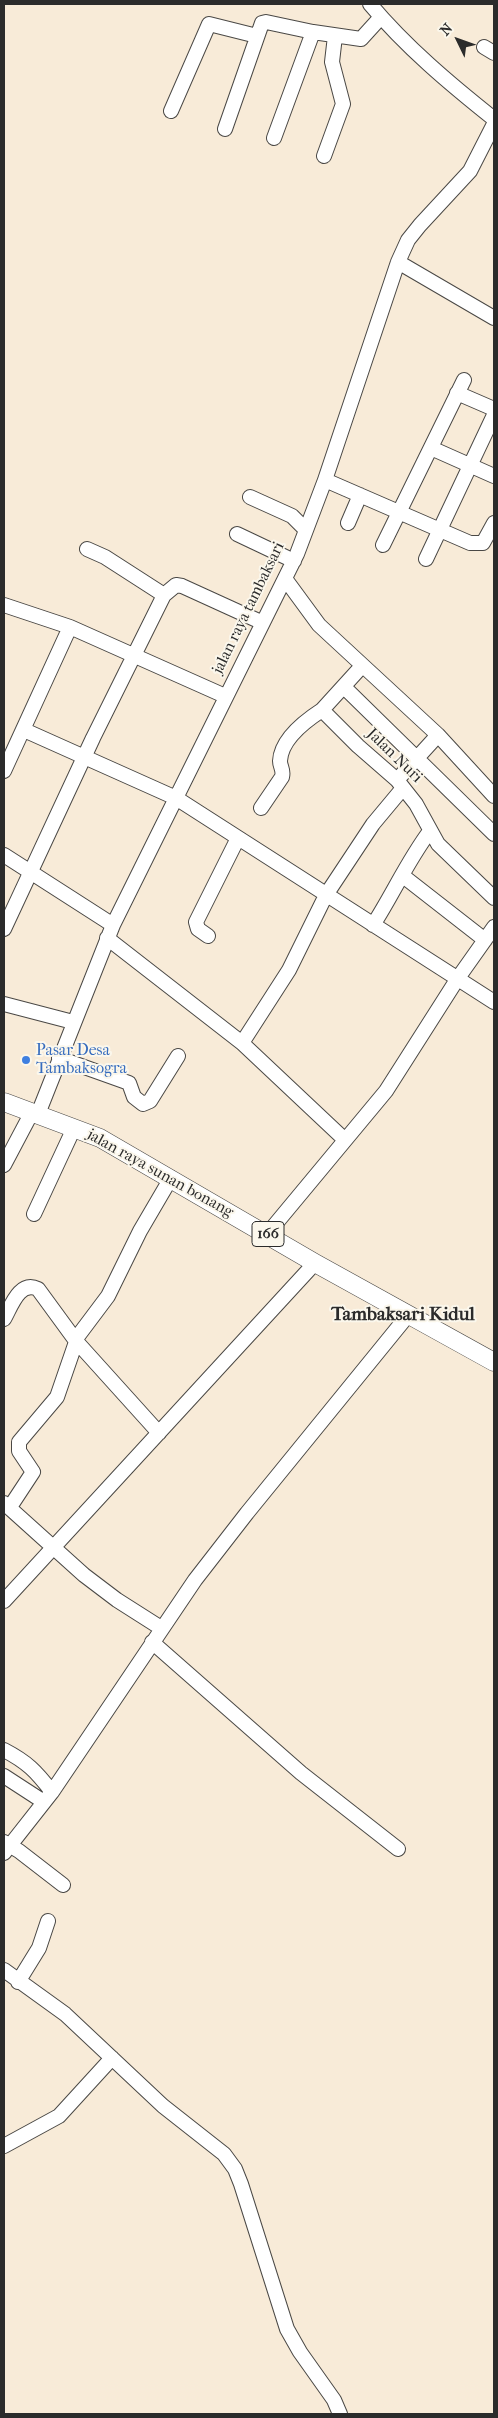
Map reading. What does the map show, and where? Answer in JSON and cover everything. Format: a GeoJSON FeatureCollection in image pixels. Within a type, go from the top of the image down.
{"type":"FeatureCollection","features":[{"type":"Feature","properties":{"kind":"main road","name":"jalan raya sunan bonang"},"geometry":{"type":"LineString","coordinates":[[4,1102],[100,1138],[268,1233],[315,1262],[494,1362]]}},
{"type":"Feature","properties":{"kind":"street"},"geometry":{"type":"LineString","coordinates":[[370,4],[446,80],[494,119]]}},
{"type":"Feature","properties":{"kind":"street"},"geometry":{"type":"LineString","coordinates":[[225,129],[262,23],[266,22],[335,36],[362,39],[381,17]]}},
{"type":"Feature","properties":{"kind":"street"},"geometry":{"type":"LineString","coordinates":[[171,111],[209,24],[257,36]]}},
{"type":"Feature","properties":{"kind":"street"},"geometry":{"type":"LineString","coordinates":[[274,138],[314,32]]}},
{"type":"Feature","properties":{"kind":"street"},"geometry":{"type":"LineString","coordinates":[[324,156],[342,104],[332,62],[335,36]]}},
{"type":"Feature","properties":{"kind":"street","name":"jalan raya tambaksari"},"geometry":{"type":"LineString","coordinates":[[4,1165],[35,1113],[113,925],[225,696],[256,641],[262,622],[286,580],[326,480],[398,262],[408,240],[470,171],[494,124]]}},
{"type":"Feature","properties":{"kind":"street"},"geometry":{"type":"LineString","coordinates":[[398,262],[494,318]]}},
{"type":"Feature","properties":{"kind":"street"},"geometry":{"type":"LineString","coordinates":[[383,545],[464,380]]}},
{"type":"Feature","properties":{"kind":"street"},"geometry":{"type":"LineString","coordinates":[[457,393],[494,409]]}},
{"type":"Feature","properties":{"kind":"street"},"geometry":{"type":"LineString","coordinates":[[426,559],[494,415]]}},
{"type":"Feature","properties":{"kind":"street"},"geometry":{"type":"LineString","coordinates":[[431,448],[494,476]]}},
{"type":"Feature","properties":{"kind":"street"},"geometry":{"type":"LineString","coordinates":[[326,480],[477,545],[483,544],[494,523]]}},
{"type":"Feature","properties":{"kind":"street"},"geometry":{"type":"LineString","coordinates":[[348,523],[360,495]]}},
{"type":"Feature","properties":{"kind":"street"},"geometry":{"type":"LineString","coordinates":[[250,498],[292,516],[305,529]]}},
{"type":"Feature","properties":{"kind":"street"},"geometry":{"type":"LineString","coordinates":[[237,534],[294,561]]}},
{"type":"Feature","properties":{"kind":"street"},"geometry":{"type":"LineString","coordinates":[[87,549],[105,557],[164,595]]}},
{"type":"Feature","properties":{"kind":"street"},"geometry":{"type":"LineString","coordinates":[[286,580],[318,624],[438,735],[494,796]]}},
{"type":"Feature","properties":{"kind":"street"},"geometry":{"type":"LineString","coordinates":[[4,929],[84,756],[133,654],[164,595],[176,585],[182,586],[262,622]]}},
{"type":"Feature","properties":{"kind":"street"},"geometry":{"type":"LineString","coordinates":[[4,605],[70,627],[225,696]]}},
{"type":"Feature","properties":{"kind":"street"},"geometry":{"type":"LineString","coordinates":[[4,771],[70,627]]}},
{"type":"Feature","properties":{"kind":"street"},"geometry":{"type":"LineString","coordinates":[[261,808],[282,777],[280,760],[289,740],[298,727],[322,710],[362,666]]}},
{"type":"Feature","properties":{"kind":"street"},"geometry":{"type":"LineString","coordinates":[[344,687],[494,834]]}},
{"type":"Feature","properties":{"kind":"street","name":"Jalan Nuri"},"geometry":{"type":"LineString","coordinates":[[322,710],[400,784],[416,804],[438,844],[494,898]]}},
{"type":"Feature","properties":{"kind":"street"},"geometry":{"type":"LineString","coordinates":[[24,730],[176,798],[494,1002]]}},
{"type":"Feature","properties":{"kind":"street"},"geometry":{"type":"LineString","coordinates":[[242,1043],[289,970],[326,895],[416,758],[438,735]]}},
{"type":"Feature","properties":{"kind":"street"},"geometry":{"type":"LineString","coordinates":[[373,925],[403,876],[419,845],[430,831]]}},
{"type":"Feature","properties":{"kind":"street"},"geometry":{"type":"LineString","coordinates":[[208,936],[198,929],[196,922],[238,838]]}},
{"type":"Feature","properties":{"kind":"street"},"geometry":{"type":"LineString","coordinates":[[4,855],[29,873],[113,925]]}},
{"type":"Feature","properties":{"kind":"street"},"geometry":{"type":"LineString","coordinates":[[403,876],[485,940]]}},
{"type":"Feature","properties":{"kind":"street"},"geometry":{"type":"LineString","coordinates":[[268,1233],[386,1091],[458,978],[494,927]]}},
{"type":"Feature","properties":{"kind":"street"},"geometry":{"type":"LineString","coordinates":[[107,938],[242,1043],[344,1140]]}},
{"type":"Feature","properties":{"kind":"street"},"geometry":{"type":"LineString","coordinates":[[4,1004],[73,1022]]}},
{"type":"Feature","properties":{"kind":"street"},"geometry":{"type":"LineString","coordinates":[[59,1058],[129,1083],[134,1097],[143,1104],[150,1101],[178,1056]]}},
{"type":"Feature","properties":{"kind":"street"},"geometry":{"type":"LineString","coordinates":[[34,1214],[74,1128]]}},
{"type":"Feature","properties":{"kind":"street"},"geometry":{"type":"LineString","coordinates":[[161,1628],[117,1600],[54,1548],[7,1505],[33,1472],[19,1451],[19,1442],[57,1396],[76,1341],[108,1296],[136,1240],[171,1178]]}},
{"type":"Feature","properties":{"kind":"street"},"geometry":{"type":"LineString","coordinates":[[4,1601],[315,1262]]}},
{"type":"Feature","properties":{"kind":"street"},"geometry":{"type":"LineString","coordinates":[[4,1319],[18,1294],[25,1288],[34,1287],[46,1298],[76,1341],[159,1433]]}},
{"type":"Feature","properties":{"kind":"street"},"geometry":{"type":"LineString","coordinates":[[63,1885],[6,1847],[48,1797],[161,1628],[247,1513],[409,1314]]}},
{"type":"Feature","properties":{"kind":"street"},"geometry":{"type":"LineString","coordinates":[[152,1642],[301,1773],[398,1849]]}},
{"type":"Feature","properties":{"kind":"street"},"geometry":{"type":"LineString","coordinates":[[4,1750],[26,1762],[36,1771],[48,1797]]}},
{"type":"Feature","properties":{"kind":"street"},"geometry":{"type":"LineString","coordinates":[[4,1776],[48,1797]]}},
{"type":"Feature","properties":{"kind":"street"},"geometry":{"type":"LineString","coordinates":[[18,1982],[39,1948],[48,1921]]}},
{"type":"Feature","properties":{"kind":"street"},"geometry":{"type":"LineString","coordinates":[[4,1970],[18,1982],[65,2014],[163,2106],[224,2154],[235,2169],[287,2329],[300,2352],[334,2400],[340,2414]]}},
{"type":"Feature","properties":{"kind":"street"},"geometry":{"type":"LineString","coordinates":[[4,2146],[59,2116],[112,2058]]}},
{"type":"Feature","properties":{"kind":"place","name":"Pasar Desa Tambaksogra"},"geometry":{"type":"Point","coordinates":[26,1060]}},
{"type":"Feature","properties":{"kind":"district","name":"Tambaksari Kidul"},"geometry":{"type":"Point","coordinates":[403,1315]}}]}
